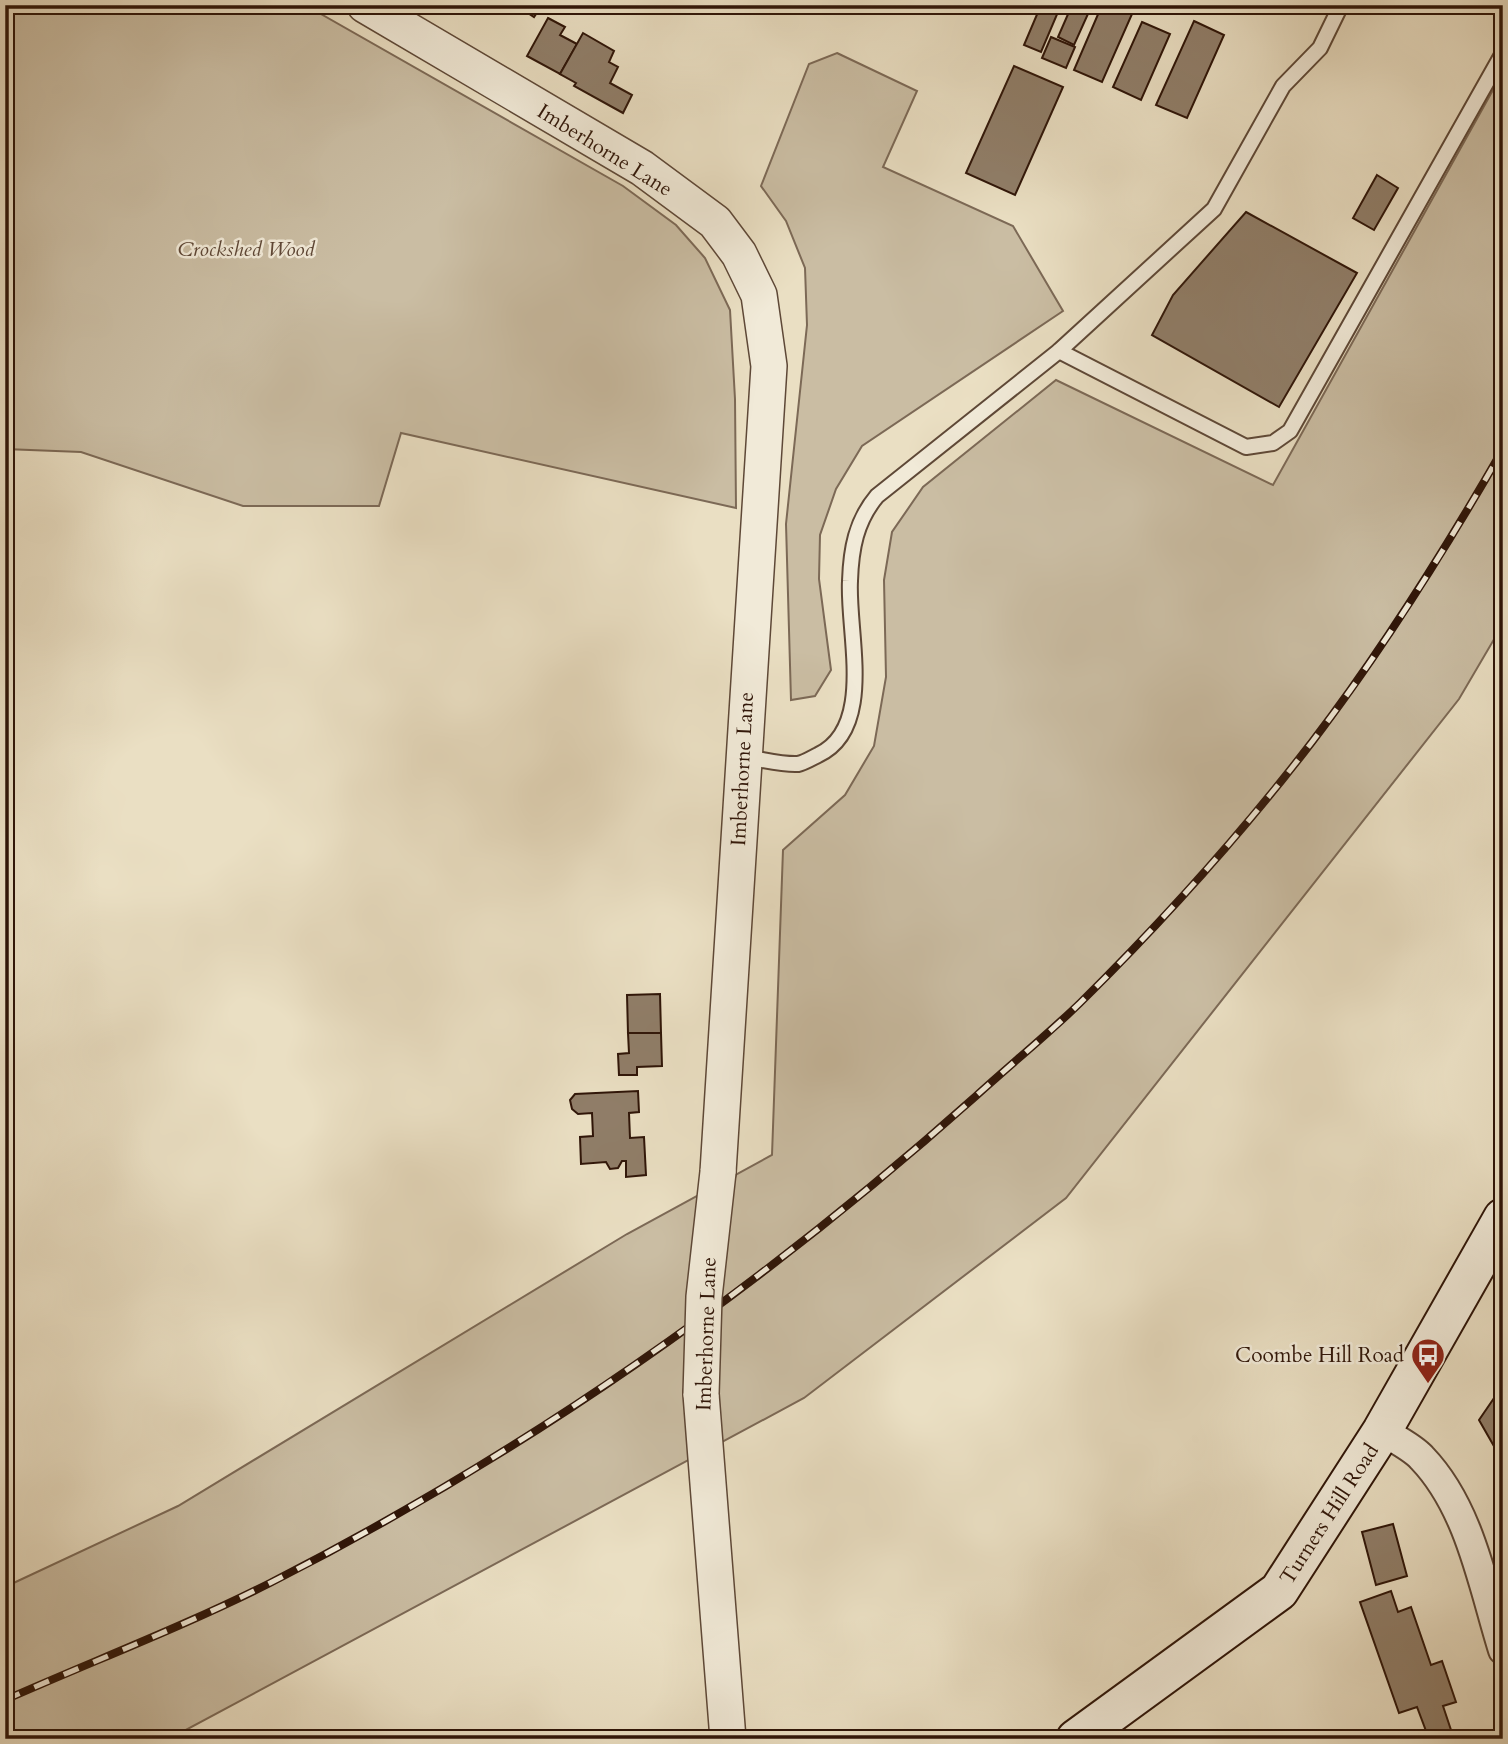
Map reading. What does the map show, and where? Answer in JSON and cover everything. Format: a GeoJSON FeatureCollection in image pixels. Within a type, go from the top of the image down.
{"type":"FeatureCollection","features":[{"type":"Feature","properties":{"kind":"main road","name":"Turners Hill Road"},"geometry":{"type":"LineString","coordinates":[[1076,1739],[1279,1591],[1382,1431],[1503,1218]]}},
{"type":"Feature","properties":{"kind":"street","name":"Imberhorne Lane"},"geometry":{"type":"LineString","coordinates":[[365,5],[642,168],[715,222],[739,254],[759,295],[769,366],[718,1172],[705,1297],[701,1394],[729,1739]]}},
{"type":"Feature","properties":{"kind":"street"},"geometry":{"type":"LineString","coordinates":[[1382,1431],[1421,1456],[1449,1492],[1472,1551],[1503,1650]]}},
{"type":"Feature","properties":{"kind":"lane"},"geometry":{"type":"LineString","coordinates":[[743,757],[799,764],[832,748],[851,715],[855,665],[849,583],[853,547],[862,514],[877,496],[1059,351],[1214,209],[1283,86],[1320,48],[1341,5]]}},
{"type":"Feature","properties":{"kind":"lane"},"geometry":{"type":"LineString","coordinates":[[1059,351],[1246,447],[1273,443],[1290,430],[1503,53]]}},
{"type":"Feature","properties":{"kind":"green space","name":"Crockshed Wood"},"geometry":{"type":"Polygon","coordinates":[[[5,5],[305,5],[623,186],[676,225],[705,258],[730,310],[735,399],[736,508],[401,433],[379,506],[243,506],[81,452],[5,449],[5,5]]]}},
{"type":"Feature","properties":{"kind":"green space"},"geometry":{"type":"Polygon","coordinates":[[[837,53],[917,91],[883,167],[1013,226],[1063,311],[862,446],[836,489],[820,535],[819,579],[831,670],[815,696],[791,700],[786,524],[807,325],[805,268],[786,221],[761,186],[809,64],[837,53]]]}},
{"type":"Feature","properties":{"kind":"green space"},"geometry":{"type":"Polygon","coordinates":[[[1503,72],[1503,624],[1459,699],[1066,1198],[804,1398],[169,1739],[5,1739],[5,1587],[178,1506],[627,1234],[772,1155],[783,850],[845,795],[874,746],[886,677],[884,580],[892,532],[923,487],[1056,380],[1273,485],[1503,72]]]}},
{"type":"Feature","properties":{"kind":"building"},"geometry":{"type":"Polygon","coordinates":[[[516,5],[542,5],[534,17],[516,5]]]}},
{"type":"Feature","properties":{"kind":"building"},"geometry":{"type":"Polygon","coordinates":[[[1041,5],[1061,5],[1041,52],[1024,45],[1041,5]]]}},
{"type":"Feature","properties":{"kind":"building"},"geometry":{"type":"Polygon","coordinates":[[[1072,5],[1092,5],[1074,45],[1058,37],[1072,5]]]}},
{"type":"Feature","properties":{"kind":"building"},"geometry":{"type":"Polygon","coordinates":[[[1102,5],[1136,5],[1102,82],[1074,70],[1102,5]]]}},
{"type":"Feature","properties":{"kind":"building"},"geometry":{"type":"Polygon","coordinates":[[[548,18],[565,27],[560,35],[577,44],[560,74],[527,56],[548,18]]]}},
{"type":"Feature","properties":{"kind":"building"},"geometry":{"type":"Polygon","coordinates":[[[1194,21],[1224,35],[1187,118],[1156,105],[1194,21]]]}},
{"type":"Feature","properties":{"kind":"building"},"geometry":{"type":"Polygon","coordinates":[[[1142,22],[1170,34],[1141,100],[1113,87],[1142,22]]]}},
{"type":"Feature","properties":{"kind":"building"},"geometry":{"type":"Polygon","coordinates":[[[583,33],[614,51],[609,62],[618,67],[610,83],[632,95],[623,113],[574,86],[576,83],[560,74],[583,33]]]}},
{"type":"Feature","properties":{"kind":"building"},"geometry":{"type":"Polygon","coordinates":[[[1051,37],[1075,47],[1066,68],[1042,58],[1051,37]]]}},
{"type":"Feature","properties":{"kind":"building"},"geometry":{"type":"Polygon","coordinates":[[[1014,66],[1063,87],[1015,195],[966,173],[1014,66]]]}},
{"type":"Feature","properties":{"kind":"building"},"geometry":{"type":"Polygon","coordinates":[[[1377,175],[1398,188],[1374,230],[1353,218],[1377,175]]]}},
{"type":"Feature","properties":{"kind":"building"},"geometry":{"type":"Polygon","coordinates":[[[1246,212],[1357,273],[1279,407],[1152,335],[1173,295],[1246,212]]]}},
{"type":"Feature","properties":{"kind":"building"},"geometry":{"type":"Polygon","coordinates":[[[660,994],[661,1033],[628,1033],[627,995],[660,994]]]}},
{"type":"Feature","properties":{"kind":"building"},"geometry":{"type":"Polygon","coordinates":[[[628,1033],[661,1033],[662,1066],[637,1067],[637,1075],[619,1075],[618,1054],[629,1053],[628,1033]]]}},
{"type":"Feature","properties":{"kind":"building"},"geometry":{"type":"Polygon","coordinates":[[[638,1091],[639,1112],[629,1113],[630,1138],[644,1137],[646,1175],[626,1177],[626,1161],[622,1161],[618,1168],[610,1169],[606,1162],[581,1164],[580,1137],[593,1136],[592,1113],[578,1114],[572,1109],[570,1100],[575,1094],[638,1091]]]}},
{"type":"Feature","properties":{"kind":"building"},"geometry":{"type":"Polygon","coordinates":[[[1503,1385],[1503,1462],[1479,1420],[1503,1385]]]}},
{"type":"Feature","properties":{"kind":"building"},"geometry":{"type":"Polygon","coordinates":[[[1393,1524],[1407,1576],[1376,1585],[1362,1532],[1393,1524]]]}},
{"type":"Feature","properties":{"kind":"building"},"geometry":{"type":"Polygon","coordinates":[[[1391,1591],[1398,1612],[1411,1607],[1431,1665],[1442,1661],[1456,1702],[1443,1706],[1454,1739],[1406,1739],[1426,1731],[1417,1707],[1399,1713],[1360,1602],[1391,1591]]]}},
{"type":"Feature","properties":{"kind":"railway"},"geometry":{"type":"LineString","coordinates":[[5,1700],[238,1599],[365,1533],[458,1479],[639,1362],[812,1234],[895,1166],[1080,1003],[1171,909],[1229,843],[1312,742],[1364,671],[1436,562],[1503,449]]}},
{"type":"Feature","properties":{"kind":"place","name":"Coombe Hill Road"},"geometry":{"type":"Point","coordinates":[1428,1385]}}]}
